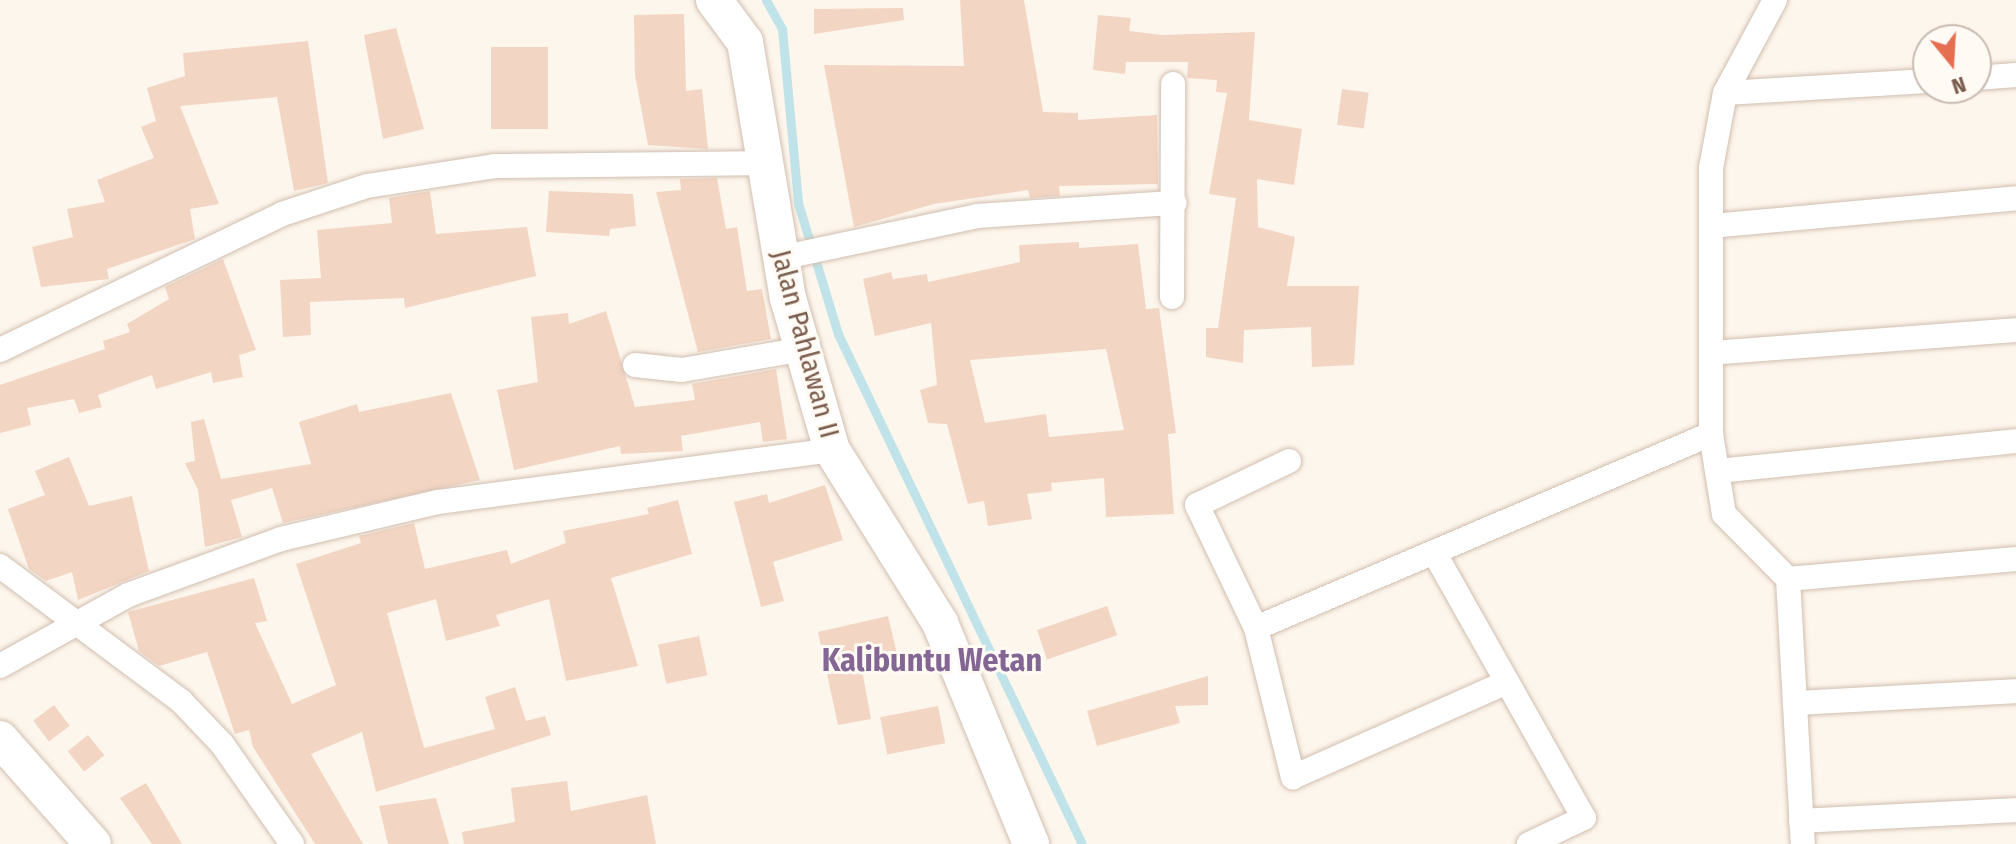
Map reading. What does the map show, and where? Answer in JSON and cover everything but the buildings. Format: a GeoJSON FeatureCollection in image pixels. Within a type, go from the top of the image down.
{"type":"FeatureCollection","features":[{"type":"Feature","properties":{"kind":"street","name":"Jalan Pahlawan II"},"geometry":{"type":"LineString","coordinates":[[714,0],[745,42],[762,163],[789,256],[803,349],[832,450],[940,623],[1031,844]]}},
{"type":"Feature","properties":{"kind":"street"},"geometry":{"type":"LineString","coordinates":[[1775,0],[1725,93],[1711,168],[1711,434],[1724,514],[1788,579],[1802,833],[2016,810]]}},
{"type":"Feature","properties":{"kind":"street"},"geometry":{"type":"LineString","coordinates":[[1992,77],[2016,75]]}},
{"type":"Feature","properties":{"kind":"street"},"geometry":{"type":"LineString","coordinates":[[1725,93],[1912,82]]}},
{"type":"Feature","properties":{"kind":"street"},"geometry":{"type":"LineString","coordinates":[[1172,297],[1175,203],[1173,84]]}},
{"type":"Feature","properties":{"kind":"street"},"geometry":{"type":"LineString","coordinates":[[0,350],[282,214],[367,186],[494,166],[762,163]]}},
{"type":"Feature","properties":{"kind":"street"},"geometry":{"type":"LineString","coordinates":[[1711,226],[2016,198]]}},
{"type":"Feature","properties":{"kind":"street"},"geometry":{"type":"LineString","coordinates":[[789,256],[977,216],[1175,203]]}},
{"type":"Feature","properties":{"kind":"street"},"geometry":{"type":"LineString","coordinates":[[1711,353],[2016,330]]}},
{"type":"Feature","properties":{"kind":"street"},"geometry":{"type":"LineString","coordinates":[[635,365],[682,370],[803,349]]}},
{"type":"Feature","properties":{"kind":"street"},"geometry":{"type":"LineString","coordinates":[[1256,628],[1711,434]]}},
{"type":"Feature","properties":{"kind":"street"},"geometry":{"type":"LineString","coordinates":[[1717,471],[2016,441]]}},
{"type":"Feature","properties":{"kind":"street"},"geometry":{"type":"LineString","coordinates":[[4,663],[71,625],[281,539],[438,502],[832,450]]}},
{"type":"Feature","properties":{"kind":"street"},"geometry":{"type":"LineString","coordinates":[[1289,461],[1197,505],[1256,628],[1293,777],[1507,682]]}},
{"type":"Feature","properties":{"kind":"street"},"geometry":{"type":"LineString","coordinates":[[1435,554],[1584,818],[1529,844]]}},
{"type":"Feature","properties":{"kind":"street"},"geometry":{"type":"LineString","coordinates":[[1788,579],[2016,559]]}},
{"type":"Feature","properties":{"kind":"street"},"geometry":{"type":"LineString","coordinates":[[0,566],[71,625],[181,701],[222,744],[292,844]]}},
{"type":"Feature","properties":{"kind":"street"},"geometry":{"type":"LineString","coordinates":[[1795,703],[2016,691]]}},
{"type":"Feature","properties":{"kind":"street"},"geometry":{"type":"LineString","coordinates":[[0,739],[93,844]]}},
{"type":"Feature","properties":{"kind":"waterway"},"geometry":{"type":"LineString","coordinates":[[766,0],[782,29],[798,203],[838,334],[1082,844]]}},
{"type":"Feature","properties":{"kind":"district","name":"Kalibuntu Wetan"},"geometry":{"type":"Point","coordinates":[932,660]}}]}
